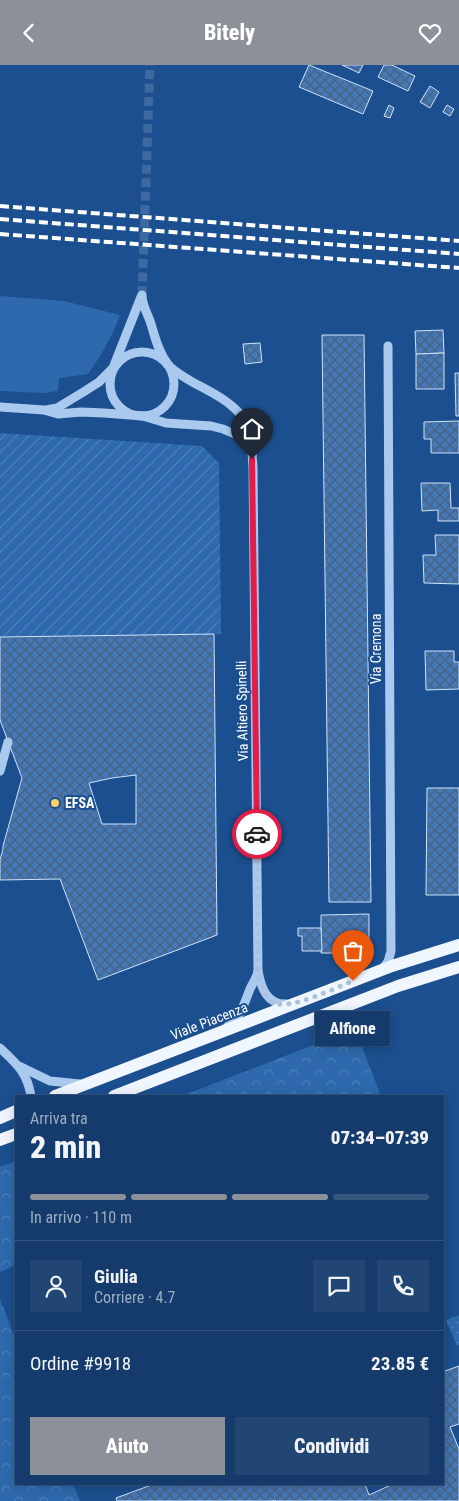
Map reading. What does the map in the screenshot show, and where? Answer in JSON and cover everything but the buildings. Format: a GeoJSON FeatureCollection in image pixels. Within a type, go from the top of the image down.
{"type":"FeatureCollection","features":[{"type":"Feature","properties":{"kind":"main road","name":"Viale Piacenza"},"geometry":{"type":"LineString","coordinates":[[58,1095],[376,972],[459,945]]}},
{"type":"Feature","properties":{"kind":"main road"},"geometry":{"type":"LineString","coordinates":[[117,1095],[398,986],[459,967]]}},
{"type":"Feature","properties":{"kind":"main road"},"geometry":{"type":"LineString","coordinates":[[0,1117],[15,1111]]}},
{"type":"Feature","properties":{"kind":"main road"},"geometry":{"type":"LineString","coordinates":[[0,1140],[15,1134]]}},
{"type":"Feature","properties":{"kind":"street"},"geometry":{"type":"LineString","coordinates":[[0,407],[44,410],[58,414],[87,411],[139,416],[159,411],[172,396],[173,375],[160,350],[143,306],[142,295],[109,381],[111,396],[119,407],[132,415],[139,416],[166,423],[211,426],[223,429],[244,439],[252,452]]}},
{"type":"Feature","properties":{"kind":"street","name":"Via Cremona"},"geometry":{"type":"LineString","coordinates":[[388,346],[391,951]]}},
{"type":"Feature","properties":{"kind":"street"},"geometry":{"type":"LineString","coordinates":[[44,410],[57,408],[85,391],[99,382],[123,357],[136,352],[150,352],[167,363]]}},
{"type":"Feature","properties":{"kind":"street","name":"Via Altiero Spinelli"},"geometry":{"type":"LineString","coordinates":[[167,363],[181,375],[222,399],[238,412],[248,428],[253,467],[258,971],[237,1019],[211,1036]]}},
{"type":"Feature","properties":{"kind":"street"},"geometry":{"type":"LineString","coordinates":[[0,771],[8,742]]}},
{"type":"Feature","properties":{"kind":"street"},"geometry":{"type":"LineString","coordinates":[[391,951],[398,961],[407,961]]}},
{"type":"Feature","properties":{"kind":"street"},"geometry":{"type":"LineString","coordinates":[[376,972],[385,966],[391,951]]}},
{"type":"Feature","properties":{"kind":"street","name":"Via Altiero Spinelli"},"geometry":{"type":"LineString","coordinates":[[258,971],[265,993],[271,1001],[284,1005],[299,1002]]}},
{"type":"Feature","properties":{"kind":"street"},"geometry":{"type":"LineString","coordinates":[[0,1048],[19,1066],[25,1076],[31,1095]]}},
{"type":"Feature","properties":{"kind":"street"},"geometry":{"type":"LineString","coordinates":[[19,1066],[50,1081],[87,1084]]}},
{"type":"Feature","properties":{"kind":"green space"},"geometry":{"type":"Polygon","coordinates":[[[0,296],[64,301],[120,315],[106,346],[88,374],[59,378],[58,391],[43,393],[0,391],[0,296]]]}},
{"type":"Feature","properties":{"kind":"green space"},"geometry":{"type":"Polygon","coordinates":[[[0,433],[202,446],[219,463],[221,634],[0,637],[0,433]]]}},
{"type":"Feature","properties":{"kind":"green space"},"geometry":{"type":"Polygon","coordinates":[[[355,1029],[381,1095],[185,1095],[355,1029]]]}},
{"type":"Feature","properties":{"kind":"green space"},"geometry":{"type":"Polygon","coordinates":[[[15,1161],[15,1265],[0,1272],[0,1167],[15,1161]]]}},
{"type":"Feature","properties":{"kind":"green space"},"geometry":{"type":"Polygon","coordinates":[[[0,1299],[15,1337],[15,1485],[73,1485],[80,1501],[0,1501],[0,1299]]]}},
{"type":"Feature","properties":{"kind":"green space"},"geometry":{"type":"Polygon","coordinates":[[[459,1315],[459,1345],[457,1346],[446,1320],[459,1315]]]}},
{"type":"Feature","properties":{"kind":"tunnel"},"geometry":{"type":"LineString","coordinates":[[142,295],[150,65]]}},
{"type":"Feature","properties":{"kind":"railway"},"geometry":{"type":"LineString","coordinates":[[0,206],[459,241]]}},
{"type":"Feature","properties":{"kind":"railway"},"geometry":{"type":"LineString","coordinates":[[0,219],[459,254]]}},
{"type":"Feature","properties":{"kind":"railway"},"geometry":{"type":"LineString","coordinates":[[0,234],[459,268]]}},
{"type":"Feature","properties":{"kind":"way so far"},"geometry":{"type":"LineString","coordinates":[[257,834],[258,971],[265,993],[274,1003],[284,1005],[299,1002],[353,981]]}},
{"type":"Feature","properties":{"kind":"place","name":"EFSA"},"geometry":{"type":"Point","coordinates":[55,803]}},
{"type":"Feature","properties":{"kind":"place","name":"Alfione"},"geometry":{"type":"Point","coordinates":[353,981]}},
{"type":"Feature","properties":{"kind":"route"},"geometry":{"type":"LineString","coordinates":[[252,459],[257,834]]}}]}
